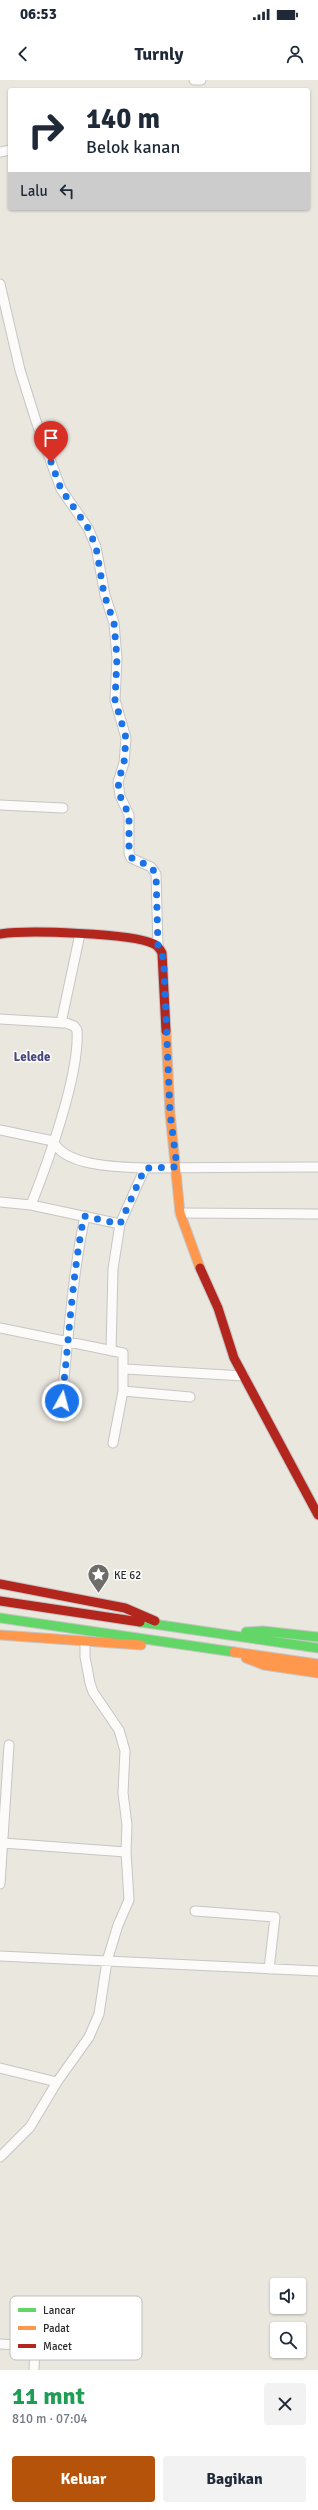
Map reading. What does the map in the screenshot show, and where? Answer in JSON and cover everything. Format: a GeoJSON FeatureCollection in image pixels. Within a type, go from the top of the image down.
{"type":"FeatureCollection","features":[{"type":"Feature","properties":{"kind":"main road"},"geometry":{"type":"LineString","coordinates":[[0,934],[80,934],[118,938],[148,942],[158,946],[162,953],[164,968],[170,1113],[177,1167],[180,1213],[201,1272],[219,1311],[228,1342],[244,1376],[318,1515]]}},
{"type":"Feature","properties":{"kind":"main road"},"geometry":{"type":"LineString","coordinates":[[0,1584],[125,1608],[161,1624]]}},
{"type":"Feature","properties":{"kind":"main road"},"geometry":{"type":"LineString","coordinates":[[0,1602],[235,1634],[318,1648]]}},
{"type":"Feature","properties":{"kind":"main road"},"geometry":{"type":"LineString","coordinates":[[0,1618],[318,1664]]}},
{"type":"Feature","properties":{"kind":"main road"},"geometry":{"type":"LineString","coordinates":[[235,1634],[263,1631],[318,1637]]}},
{"type":"Feature","properties":{"kind":"main road"},"geometry":{"type":"LineString","coordinates":[[0,1635],[131,1645],[165,1643]]}},
{"type":"Feature","properties":{"kind":"main road"},"geometry":{"type":"LineString","coordinates":[[234,1653],[259,1664],[318,1673]]}},
{"type":"Feature","properties":{"kind":"street"},"geometry":{"type":"LineString","coordinates":[[194,80],[201,80]]}},
{"type":"Feature","properties":{"kind":"street"},"geometry":{"type":"LineString","coordinates":[[0,284],[20,370],[36,421],[61,489],[88,528],[96,547],[104,594],[114,623],[117,658],[115,700],[126,738],[119,788],[129,815],[129,853],[132,858],[151,867],[156,874],[158,946]]}},
{"type":"Feature","properties":{"kind":"street"},"geometry":{"type":"LineString","coordinates":[[0,805],[63,808]]}},
{"type":"Feature","properties":{"kind":"street"},"geometry":{"type":"LineString","coordinates":[[62,1023],[80,934]]}},
{"type":"Feature","properties":{"kind":"street"},"geometry":{"type":"LineString","coordinates":[[0,1020],[62,1023],[76,1027],[77,1039],[71,1077],[53,1141],[30,1204]]}},
{"type":"Feature","properties":{"kind":"street"},"geometry":{"type":"LineString","coordinates":[[0,1130],[53,1141]]}},
{"type":"Feature","properties":{"kind":"street"},"geometry":{"type":"LineString","coordinates":[[53,1141],[57,1149],[71,1157],[101,1164],[145,1168],[318,1167]]}},
{"type":"Feature","properties":{"kind":"street"},"geometry":{"type":"LineString","coordinates":[[111,1351],[114,1269],[120,1224],[145,1168]]}},
{"type":"Feature","properties":{"kind":"street"},"geometry":{"type":"LineString","coordinates":[[0,1202],[30,1204],[120,1224]]}},
{"type":"Feature","properties":{"kind":"street"},"geometry":{"type":"LineString","coordinates":[[180,1213],[318,1214]]}},
{"type":"Feature","properties":{"kind":"street"},"geometry":{"type":"LineString","coordinates":[[60,1415],[69,1342],[74,1266],[84,1216]]}},
{"type":"Feature","properties":{"kind":"street"},"geometry":{"type":"LineString","coordinates":[[0,1328],[123,1354],[125,1369],[123,1391],[113,1443]]}},
{"type":"Feature","properties":{"kind":"street"},"geometry":{"type":"LineString","coordinates":[[125,1369],[244,1376]]}},
{"type":"Feature","properties":{"kind":"street"},"geometry":{"type":"LineString","coordinates":[[123,1391],[190,1397]]}},
{"type":"Feature","properties":{"kind":"street"},"geometry":{"type":"LineString","coordinates":[[0,2157],[30,2127],[57,2082],[83,2048],[92,2031],[102,2002],[107,1961],[118,1925],[129,1900],[126,1852],[127,1825],[123,1793],[124,1751],[119,1730],[94,1692],[90,1683],[85,1657],[85,1642]]}},
{"type":"Feature","properties":{"kind":"street"},"geometry":{"type":"LineString","coordinates":[[0,1884],[9,1745]]}},
{"type":"Feature","properties":{"kind":"street"},"geometry":{"type":"LineString","coordinates":[[3,1843],[126,1852]]}},
{"type":"Feature","properties":{"kind":"street"},"geometry":{"type":"LineString","coordinates":[[196,1911],[275,1917],[269,1968]]}},
{"type":"Feature","properties":{"kind":"street"},"geometry":{"type":"LineString","coordinates":[[0,1956],[318,1971]]}},
{"type":"Feature","properties":{"kind":"street"},"geometry":{"type":"LineString","coordinates":[[0,2068],[57,2082]]}},
{"type":"Feature","properties":{"kind":"street"},"geometry":{"type":"LineString","coordinates":[[0,2344],[10,2345]]}},
{"type":"Feature","properties":{"kind":"street"},"geometry":{"type":"LineString","coordinates":[[34,2360],[34,2370]]}},
{"type":"Feature","properties":{"kind":"traffic: fast"},"geometry":{"type":"LineString","coordinates":[[0,1618],[234,1652]]}},
{"type":"Feature","properties":{"kind":"traffic: fast"},"geometry":{"type":"LineString","coordinates":[[140,1622],[318,1648]]}},
{"type":"Feature","properties":{"kind":"traffic: fast"},"geometry":{"type":"LineString","coordinates":[[246,1632],[263,1631],[318,1637]]}},
{"type":"Feature","properties":{"kind":"traffic: slow"},"geometry":{"type":"LineString","coordinates":[[166,1031],[170,1113],[180,1213],[200,1268]]}},
{"type":"Feature","properties":{"kind":"traffic: slow"},"geometry":{"type":"LineString","coordinates":[[0,1635],[141,1645]]}},
{"type":"Feature","properties":{"kind":"traffic: slow"},"geometry":{"type":"LineString","coordinates":[[234,1652],[318,1664]]}},
{"type":"Feature","properties":{"kind":"traffic: slow"},"geometry":{"type":"LineString","coordinates":[[246,1658],[264,1665],[318,1673]]}},
{"type":"Feature","properties":{"kind":"traffic: jam"},"geometry":{"type":"LineString","coordinates":[[0,934],[32,932],[78,933],[124,937],[142,940],[155,945],[162,953],[166,1031]]}},
{"type":"Feature","properties":{"kind":"traffic: jam"},"geometry":{"type":"LineString","coordinates":[[200,1268],[218,1308],[234,1358],[318,1515]]}},
{"type":"Feature","properties":{"kind":"traffic: jam"},"geometry":{"type":"LineString","coordinates":[[0,1584],[125,1608],[155,1621]]}},
{"type":"Feature","properties":{"kind":"traffic: jam"},"geometry":{"type":"LineString","coordinates":[[0,1601],[140,1622]]}},
{"type":"Feature","properties":{"kind":"place","name":"KE 62"},"geometry":{"type":"Point","coordinates":[99,1594]}},
{"type":"Feature","properties":{"kind":"district","name":"Lelede"},"geometry":{"type":"Point","coordinates":[32,1057]}},
{"type":"Feature","properties":{"kind":"route"},"geometry":{"type":"LineString","coordinates":[[51,462],[61,489],[73,508],[81,516],[96,547],[104,594],[114,623],[117,658],[115,700],[118,715],[126,738],[124,763],[118,782],[120,796],[129,815],[131,826],[129,853],[135,861],[151,867],[156,874],[158,946],[164,959],[170,1113],[177,1167],[145,1168],[120,1224],[84,1216],[74,1266],[69,1342],[62,1401]]}}]}
